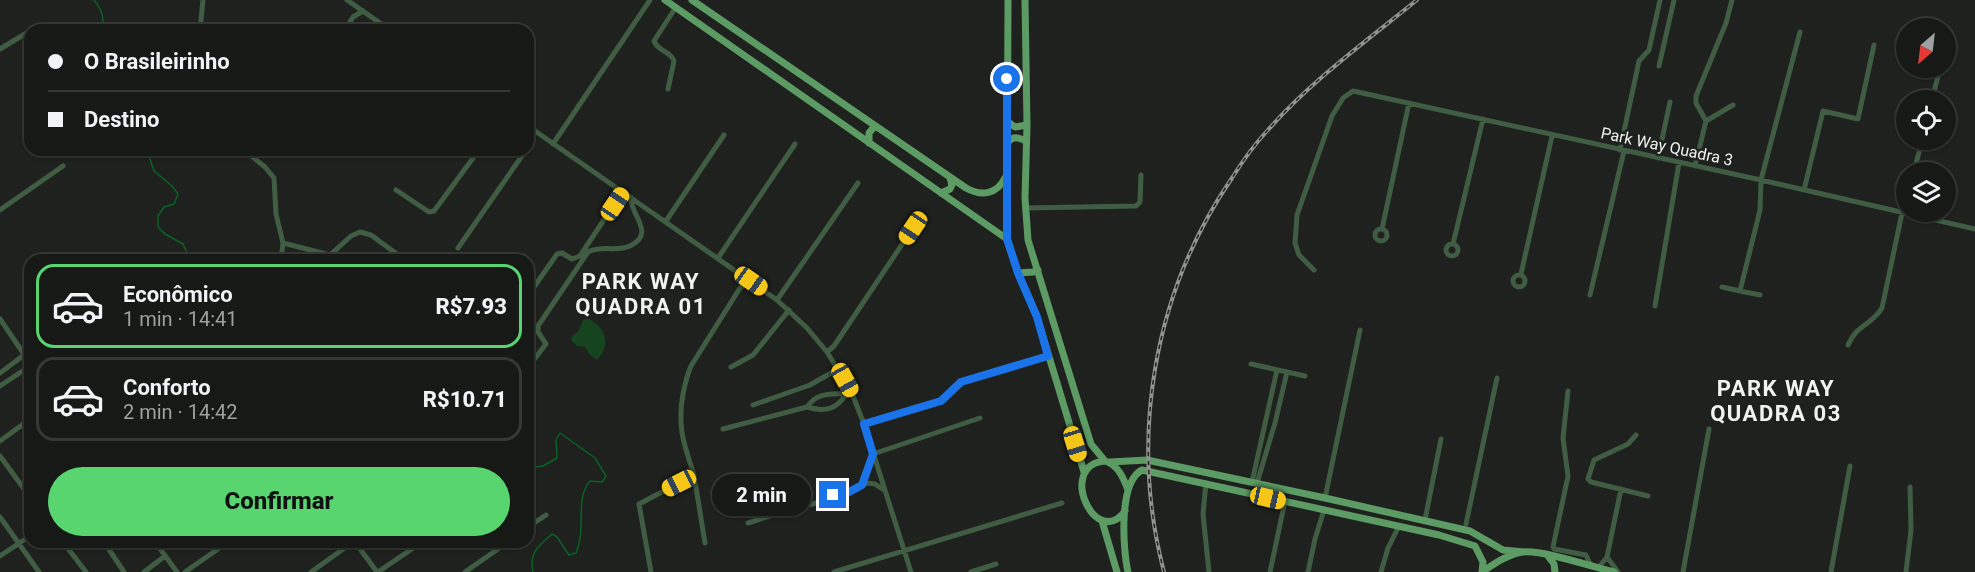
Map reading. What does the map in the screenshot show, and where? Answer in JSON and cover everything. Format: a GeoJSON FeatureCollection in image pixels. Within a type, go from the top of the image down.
{"type":"FeatureCollection","features":[{"type":"Feature","properties":{"kind":"main road"},"geometry":{"type":"LineString","coordinates":[[665,0],[1007,239]]}},
{"type":"Feature","properties":{"kind":"main road"},"geometry":{"type":"LineString","coordinates":[[693,0],[972,192],[987,193],[998,188],[1006,175]]}},
{"type":"Feature","properties":{"kind":"main road"},"geometry":{"type":"LineString","coordinates":[[1008,0],[1007,239],[1018,273],[1037,317],[1084,472],[1082,487],[1085,502],[1095,516],[1108,523],[1119,520],[1125,511]]}},
{"type":"Feature","properties":{"kind":"main road"},"geometry":{"type":"LineString","coordinates":[[1025,0],[1027,125],[1025,208],[1028,240],[1091,444],[1122,476],[1128,490]]}},
{"type":"Feature","properties":{"kind":"main road"},"geometry":{"type":"LineString","coordinates":[[708,29],[716,26],[720,18]]}},
{"type":"Feature","properties":{"kind":"main road"},"geometry":{"type":"LineString","coordinates":[[722,39],[725,30],[730,26]]}},
{"type":"Feature","properties":{"kind":"main road"},"geometry":{"type":"LineString","coordinates":[[851,128],[863,123],[861,116]]}},
{"type":"Feature","properties":{"kind":"main road"},"geometry":{"type":"LineString","coordinates":[[1008,122],[1015,127],[1027,125]]}},
{"type":"Feature","properties":{"kind":"main road"},"geometry":{"type":"LineString","coordinates":[[869,143],[869,133],[876,127]]}},
{"type":"Feature","properties":{"kind":"main road"},"geometry":{"type":"LineString","coordinates":[[1008,142],[1016,137],[1026,141]]}},
{"type":"Feature","properties":{"kind":"main road"},"geometry":{"type":"LineString","coordinates":[[941,193],[950,189],[952,185],[950,178]]}},
{"type":"Feature","properties":{"kind":"main road"},"geometry":{"type":"LineString","coordinates":[[1018,273],[1038,270]]}},
{"type":"Feature","properties":{"kind":"main road"},"geometry":{"type":"LineString","coordinates":[[1084,472],[1092,465],[1107,462],[1147,460],[1465,528],[1503,550],[1548,556],[1616,572]]}},
{"type":"Feature","properties":{"kind":"main road"},"geometry":{"type":"LineString","coordinates":[[1128,572],[1125,559],[1125,511],[1133,476],[1142,470],[1439,535],[1475,546],[1483,562],[1482,572]]}},
{"type":"Feature","properties":{"kind":"main road"},"geometry":{"type":"LineString","coordinates":[[1102,521],[1117,572]]}},
{"type":"Feature","properties":{"kind":"main road"},"geometry":{"type":"LineString","coordinates":[[1482,572],[1498,561],[1524,552]]}},
{"type":"Feature","properties":{"kind":"main road"},"geometry":{"type":"LineString","coordinates":[[1548,556],[1554,564],[1555,572]]}},
{"type":"Feature","properties":{"kind":"street"},"geometry":{"type":"LineString","coordinates":[[201,24],[203,0]]}},
{"type":"Feature","properties":{"kind":"street"},"geometry":{"type":"LineString","coordinates":[[347,0],[381,24]]}},
{"type":"Feature","properties":{"kind":"street"},"geometry":{"type":"LineString","coordinates":[[553,144],[650,0]]}},
{"type":"Feature","properties":{"kind":"street"},"geometry":{"type":"LineString","coordinates":[[1590,295],[1622,151],[1639,61],[1649,50],[1660,0]]}},
{"type":"Feature","properties":{"kind":"street"},"geometry":{"type":"LineString","coordinates":[[1659,66],[1674,0]]}},
{"type":"Feature","properties":{"kind":"street"},"geometry":{"type":"LineString","coordinates":[[1695,166],[1706,121],[1696,103],[1696,96],[1716,51],[1732,0]]}},
{"type":"Feature","properties":{"kind":"street"},"geometry":{"type":"LineString","coordinates":[[349,24],[353,17],[354,5]]}},
{"type":"Feature","properties":{"kind":"street"},"geometry":{"type":"LineString","coordinates":[[668,89],[674,61],[670,55],[657,47],[654,41],[676,7]]}},
{"type":"Feature","properties":{"kind":"street"},"geometry":{"type":"LineString","coordinates":[[353,17],[363,11]]}},
{"type":"Feature","properties":{"kind":"street"},"geometry":{"type":"LineString","coordinates":[[1740,291],[1760,210],[1761,180],[1800,32]]}},
{"type":"Feature","properties":{"kind":"street"},"geometry":{"type":"LineString","coordinates":[[0,49],[24,34]]}},
{"type":"Feature","properties":{"kind":"street"},"geometry":{"type":"LineString","coordinates":[[1804,190],[1824,111],[1858,119],[1874,45]]}},
{"type":"Feature","properties":{"kind":"street","name":"Park Way Quadra 3"},"geometry":{"type":"LineString","coordinates":[[1314,270],[1299,255],[1294,243],[1297,215],[1332,116],[1343,98],[1353,91],[1896,209]]}},
{"type":"Feature","properties":{"kind":"street"},"geometry":{"type":"LineString","coordinates":[[1658,158],[1670,102]]}},
{"type":"Feature","properties":{"kind":"street"},"geometry":{"type":"LineString","coordinates":[[1382,229],[1409,103]]}},
{"type":"Feature","properties":{"kind":"street"},"geometry":{"type":"LineString","coordinates":[[1706,121],[1733,105]]}},
{"type":"Feature","properties":{"kind":"street"},"geometry":{"type":"LineString","coordinates":[[1453,244],[1483,119]]}},
{"type":"Feature","properties":{"kind":"street"},"geometry":{"type":"LineString","coordinates":[[534,130],[777,300],[827,352],[838,369],[864,424],[911,572]]}},
{"type":"Feature","properties":{"kind":"street"},"geometry":{"type":"LineString","coordinates":[[666,221],[724,135]]}},
{"type":"Feature","properties":{"kind":"street"},"geometry":{"type":"LineString","coordinates":[[534,143],[543,136]]}},
{"type":"Feature","properties":{"kind":"street"},"geometry":{"type":"LineString","coordinates":[[1521,274],[1552,136]]}},
{"type":"Feature","properties":{"kind":"street"},"geometry":{"type":"LineString","coordinates":[[718,258],[795,144]]}},
{"type":"Feature","properties":{"kind":"street"},"geometry":{"type":"LineString","coordinates":[[251,156],[274,178],[275,206],[283,243],[282,254]]}},
{"type":"Feature","properties":{"kind":"street"},"geometry":{"type":"LineString","coordinates":[[396,190],[429,212],[435,211],[474,156]]}},
{"type":"Feature","properties":{"kind":"street"},"geometry":{"type":"LineString","coordinates":[[458,248],[523,156]]}},
{"type":"Feature","properties":{"kind":"street"},"geometry":{"type":"LineString","coordinates":[[1655,306],[1679,163]]}},
{"type":"Feature","properties":{"kind":"street"},"geometry":{"type":"LineString","coordinates":[[0,210],[63,166]]}},
{"type":"Feature","properties":{"kind":"street"},"geometry":{"type":"LineString","coordinates":[[1025,208],[1136,206],[1140,202],[1141,175]]}},
{"type":"Feature","properties":{"kind":"street"},"geometry":{"type":"LineString","coordinates":[[777,300],[858,183]]}},
{"type":"Feature","properties":{"kind":"street"},"geometry":{"type":"LineString","coordinates":[[534,288],[557,254],[562,253],[572,259],[580,256],[623,191]]}},
{"type":"Feature","properties":{"kind":"street"},"geometry":{"type":"LineString","coordinates":[[534,360],[546,346],[546,342],[538,332],[538,326],[588,252],[599,248],[627,247],[633,244],[642,232],[642,224],[630,204],[631,197]]}},
{"type":"Feature","properties":{"kind":"street"},"geometry":{"type":"LineString","coordinates":[[1848,345],[1855,331],[1877,316],[1882,308],[1902,222]]}},
{"type":"Feature","properties":{"kind":"street","name":"Park Way Quadra 3"},"geometry":{"type":"LineString","coordinates":[[1952,222],[1974,227]]}},
{"type":"Feature","properties":{"kind":"street"},"geometry":{"type":"LineString","coordinates":[[827,352],[834,346],[913,228]]}},
{"type":"Feature","properties":{"kind":"street"},"geometry":{"type":"LineString","coordinates":[[331,254],[360,231],[371,235],[397,254]]}},
{"type":"Feature","properties":{"kind":"street"},"geometry":{"type":"LineString","coordinates":[[283,243],[326,254]]}},
{"type":"Feature","properties":{"kind":"street"},"geometry":{"type":"LineString","coordinates":[[739,273],[741,288]]}},
{"type":"Feature","properties":{"kind":"street"},"geometry":{"type":"LineString","coordinates":[[705,543],[694,475],[680,429],[681,404],[691,366],[741,288],[751,281]]}},
{"type":"Feature","properties":{"kind":"street"},"geometry":{"type":"LineString","coordinates":[[1722,287],[1760,295]]}},
{"type":"Feature","properties":{"kind":"street"},"geometry":{"type":"LineString","coordinates":[[731,367],[753,355],[789,310]]}},
{"type":"Feature","properties":{"kind":"street"},"geometry":{"type":"LineString","coordinates":[[0,321],[24,355],[0,373]]}},
{"type":"Feature","properties":{"kind":"street"},"geometry":{"type":"LineString","coordinates":[[1325,498],[1360,330]]}},
{"type":"Feature","properties":{"kind":"street"},"geometry":{"type":"LineString","coordinates":[[864,424],[941,401],[961,382],[1048,356]]}},
{"type":"Feature","properties":{"kind":"street"},"geometry":{"type":"LineString","coordinates":[[1251,364],[1305,376]]}},
{"type":"Feature","properties":{"kind":"street"},"geometry":{"type":"LineString","coordinates":[[0,386],[24,368]]}},
{"type":"Feature","properties":{"kind":"street"},"geometry":{"type":"LineString","coordinates":[[753,405],[810,385],[838,369]]}},
{"type":"Feature","properties":{"kind":"street"},"geometry":{"type":"LineString","coordinates":[[1254,482],[1277,370]]}},
{"type":"Feature","properties":{"kind":"street"},"geometry":{"type":"LineString","coordinates":[[1254,482],[1265,458],[1287,372]]}},
{"type":"Feature","properties":{"kind":"street"},"geometry":{"type":"LineString","coordinates":[[1465,528],[1497,378]]}},
{"type":"Feature","properties":{"kind":"street"},"geometry":{"type":"LineString","coordinates":[[1275,379],[1284,381]]}},
{"type":"Feature","properties":{"kind":"street"},"geometry":{"type":"LineString","coordinates":[[1568,391],[1563,438],[1568,476],[1554,549],[1586,555],[1594,567],[1607,557],[1621,489]]}},
{"type":"Feature","properties":{"kind":"street"},"geometry":{"type":"LineString","coordinates":[[723,429],[807,407],[819,410],[828,409],[841,402],[848,392]]}},
{"type":"Feature","properties":{"kind":"street"},"geometry":{"type":"LineString","coordinates":[[807,407],[819,396],[848,392]]}},
{"type":"Feature","properties":{"kind":"street"},"geometry":{"type":"LineString","coordinates":[[873,454],[980,418]]}},
{"type":"Feature","properties":{"kind":"street"},"geometry":{"type":"LineString","coordinates":[[1265,422],[1275,423]]}},
{"type":"Feature","properties":{"kind":"street"},"geometry":{"type":"LineString","coordinates":[[0,441],[22,425],[24,428]]}},
{"type":"Feature","properties":{"kind":"street"},"geometry":{"type":"LineString","coordinates":[[1683,572],[1709,429]]}},
{"type":"Feature","properties":{"kind":"street"},"geometry":{"type":"LineString","coordinates":[[1636,435],[1628,444],[1594,460],[1589,481],[1648,496]]}},
{"type":"Feature","properties":{"kind":"street"},"geometry":{"type":"LineString","coordinates":[[1425,520],[1441,439]]}},
{"type":"Feature","properties":{"kind":"street"},"geometry":{"type":"LineString","coordinates":[[862,485],[873,454]]}},
{"type":"Feature","properties":{"kind":"street"},"geometry":{"type":"LineString","coordinates":[[0,456],[24,488]]}},
{"type":"Feature","properties":{"kind":"street"},"geometry":{"type":"LineString","coordinates":[[1258,456],[1265,458]]}},
{"type":"Feature","properties":{"kind":"street"},"geometry":{"type":"LineString","coordinates":[[1831,572],[1850,466]]}},
{"type":"Feature","properties":{"kind":"street"},"geometry":{"type":"LineString","coordinates":[[651,572],[639,504],[694,475]]}},
{"type":"Feature","properties":{"kind":"street"},"geometry":{"type":"LineString","coordinates":[[748,523],[820,502],[862,485],[871,483],[884,490]]}},
{"type":"Feature","properties":{"kind":"street"},"geometry":{"type":"LineString","coordinates":[[1206,483],[1203,514],[1209,572]]}},
{"type":"Feature","properties":{"kind":"street"},"geometry":{"type":"LineString","coordinates":[[1906,572],[1911,530],[1910,487]]}},
{"type":"Feature","properties":{"kind":"street"},"geometry":{"type":"LineString","coordinates":[[1270,572],[1285,501]]}},
{"type":"Feature","properties":{"kind":"street"},"geometry":{"type":"LineString","coordinates":[[834,572],[1062,503]]}},
{"type":"Feature","properties":{"kind":"street"},"geometry":{"type":"LineString","coordinates":[[1308,572],[1324,510]]}},
{"type":"Feature","properties":{"kind":"street"},"geometry":{"type":"LineString","coordinates":[[534,523],[546,515]]}},
{"type":"Feature","properties":{"kind":"street"},"geometry":{"type":"LineString","coordinates":[[0,517],[39,572]]}},
{"type":"Feature","properties":{"kind":"street"},"geometry":{"type":"LineString","coordinates":[[1381,572],[1388,548],[1399,526]]}},
{"type":"Feature","properties":{"kind":"street"},"geometry":{"type":"LineString","coordinates":[[0,556],[24,540]]}},
{"type":"Feature","properties":{"kind":"street"},"geometry":{"type":"LineString","coordinates":[[68,548],[86,572]]}},
{"type":"Feature","properties":{"kind":"street"},"geometry":{"type":"LineString","coordinates":[[108,548],[123,572]]}},
{"type":"Feature","properties":{"kind":"street"},"geometry":{"type":"LineString","coordinates":[[161,548],[176,572]]}},
{"type":"Feature","properties":{"kind":"street"},"geometry":{"type":"LineString","coordinates":[[185,572],[219,548]]}},
{"type":"Feature","properties":{"kind":"street"},"geometry":{"type":"LineString","coordinates":[[311,572],[345,548]]}},
{"type":"Feature","properties":{"kind":"street"},"geometry":{"type":"LineString","coordinates":[[359,548],[378,572],[413,548]]}},
{"type":"Feature","properties":{"kind":"street"},"geometry":{"type":"LineString","coordinates":[[465,572],[499,548]]}},
{"type":"Feature","properties":{"kind":"street"},"geometry":{"type":"LineString","coordinates":[[144,572],[165,556]]}},
{"type":"Feature","properties":{"kind":"street"},"geometry":{"type":"LineString","coordinates":[[1607,557],[1616,572]]}},
{"type":"Feature","properties":{"kind":"street"},"geometry":{"type":"LineString","coordinates":[[971,572],[996,564]]}},
{"type":"Feature","properties":{"kind":"green space"},"geometry":{"type":"Polygon","coordinates":[[[587,318],[599,326],[605,336],[602,354],[597,360],[585,347],[577,346],[571,340],[572,336],[579,331],[583,320],[587,318]]]}},
{"type":"Feature","properties":{"kind":"waterway"},"geometry":{"type":"LineString","coordinates":[[94,0],[102,14],[103,24]]}},
{"type":"Feature","properties":{"kind":"waterway"},"geometry":{"type":"LineString","coordinates":[[149,156],[154,171],[178,194],[174,204],[164,207],[158,216],[158,227],[165,234],[183,244],[187,254]]}},
{"type":"Feature","properties":{"kind":"waterway"},"geometry":{"type":"LineString","coordinates":[[533,572],[532,560],[536,550],[552,534],[557,537],[569,555],[576,553],[581,534],[581,506],[585,489],[590,481],[602,482],[606,476],[595,458],[560,433],[556,440],[557,458],[543,466],[534,467]]}},
{"type":"Feature","properties":{"kind":"railway"},"geometry":{"type":"LineString","coordinates":[[1164,572],[1154,521],[1149,470],[1149,419],[1155,368],[1167,318],[1183,269],[1205,222],[1262,136],[1320,79],[1417,0]]}},
{"type":"Feature","properties":{"kind":"district","name":"PARK WAY QUADRA 01"},"geometry":{"type":"Point","coordinates":[641,294]}},
{"type":"Feature","properties":{"kind":"district","name":"PARK WAY QUADRA 03"},"geometry":{"type":"Point","coordinates":[1776,401]}},
{"type":"Feature","properties":{"kind":"route"},"geometry":{"type":"LineString","coordinates":[[833,495],[855,490],[862,485],[873,454],[864,424],[941,401],[961,382],[1048,356],[1037,317],[1018,273],[1007,239],[1007,79]]}}]}
